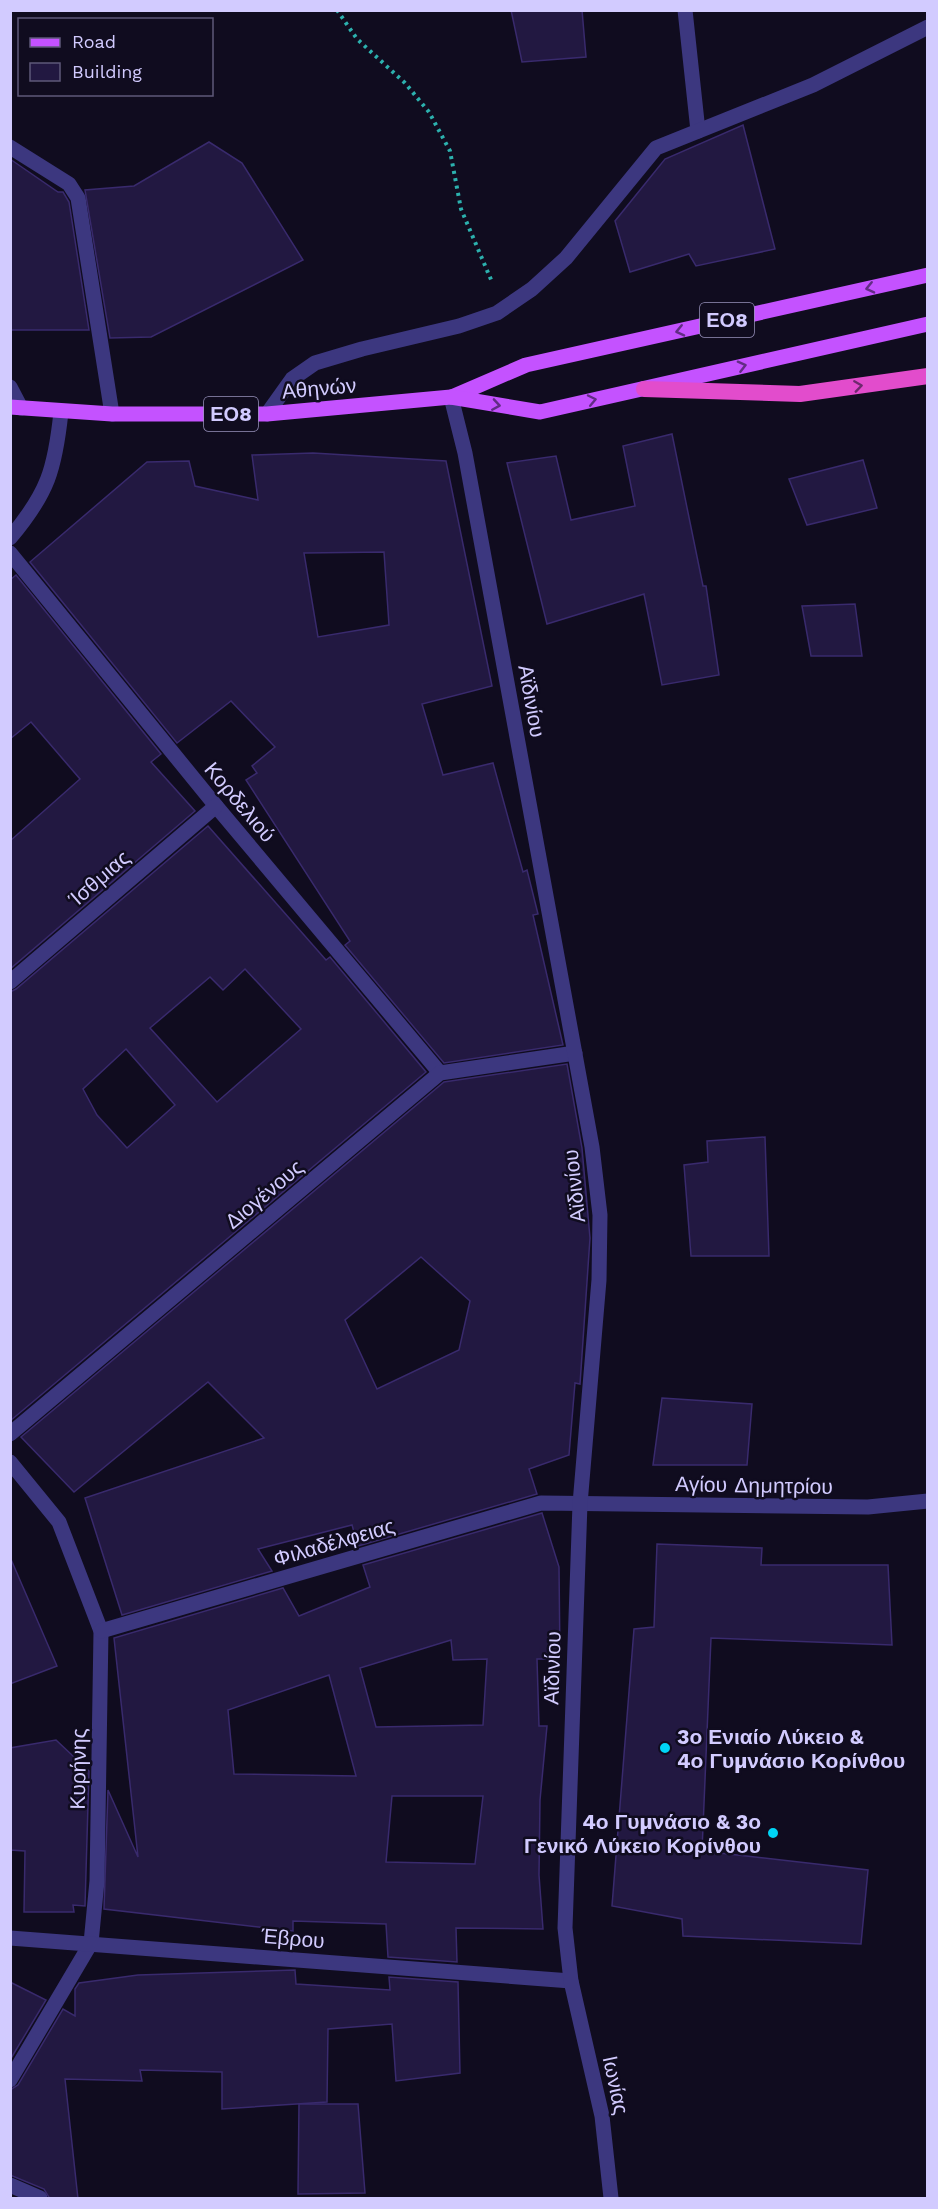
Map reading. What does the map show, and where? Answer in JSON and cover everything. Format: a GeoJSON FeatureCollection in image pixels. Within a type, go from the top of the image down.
{"type":"FeatureCollection","features":[{"type":"Feature","properties":{"kind":"highway"},"geometry":{"type":"LineString","coordinates":[[644,389],[800,394],[927,376]]}},
{"type":"Feature","properties":{"kind":"main road","name":"ΕΟ8"},"geometry":{"type":"LineString","coordinates":[[451,398],[525,365],[927,275]]}},
{"type":"Feature","properties":{"kind":"main road","name":"ΕΟ8"},"geometry":{"type":"LineString","coordinates":[[451,398],[540,412],[927,324]]}},
{"type":"Feature","properties":{"kind":"main road","name":"Αθηνών"},"geometry":{"type":"LineString","coordinates":[[16,407],[112,414],[267,414],[451,398]]}},
{"type":"Feature","properties":{"kind":"street"},"geometry":{"type":"LineString","coordinates":[[685,10],[698,131]]}},
{"type":"Feature","properties":{"kind":"street"},"geometry":{"type":"LineString","coordinates":[[267,414],[292,379],[315,363],[362,349],[459,326],[497,313],[532,289],[566,258],[656,148],[813,85],[927,27]]}},
{"type":"Feature","properties":{"kind":"street"},"geometry":{"type":"LineString","coordinates":[[10,147],[69,184],[78,198],[112,414]]}},
{"type":"Feature","properties":{"kind":"street"},"geometry":{"type":"LineString","coordinates":[[10,387],[16,407]]}},
{"type":"Feature","properties":{"kind":"street","name":"Αϊδινίου"},"geometry":{"type":"LineString","coordinates":[[451,398],[467,465],[575,1053],[592,1147],[600,1215],[598,1280],[580,1504],[566,1872],[565,1928],[571,1981]]}},
{"type":"Feature","properties":{"kind":"street"},"geometry":{"type":"LineString","coordinates":[[10,538],[30,514],[47,483],[56,459],[62,412]]}},
{"type":"Feature","properties":{"kind":"street","name":"Κορδελιού"},"geometry":{"type":"LineString","coordinates":[[10,553],[216,806],[440,1074]]}},
{"type":"Feature","properties":{"kind":"street","name":"Ίσθμιας"},"geometry":{"type":"LineString","coordinates":[[10,982],[216,806]]}},
{"type":"Feature","properties":{"kind":"street"},"geometry":{"type":"LineString","coordinates":[[440,1074],[575,1053]]}},
{"type":"Feature","properties":{"kind":"street","name":"Διογένους"},"geometry":{"type":"LineString","coordinates":[[10,1434],[440,1074]]}},
{"type":"Feature","properties":{"kind":"street","name":"Κυρήνης"},"geometry":{"type":"LineString","coordinates":[[10,1462],[59,1522],[101,1631],[97,1881],[91,1943],[10,2080]]}},
{"type":"Feature","properties":{"kind":"street","name":"Αγίου Δημητρίου"},"geometry":{"type":"LineString","coordinates":[[580,1504],[868,1507],[927,1501]]}},
{"type":"Feature","properties":{"kind":"street","name":"Φιλαδέλφειας"},"geometry":{"type":"LineString","coordinates":[[101,1631],[541,1503],[580,1504]]}},
{"type":"Feature","properties":{"kind":"street","name":"Έβρου"},"geometry":{"type":"LineString","coordinates":[[10,1938],[571,1981]]}},
{"type":"Feature","properties":{"kind":"street","name":"Ιωνίας"},"geometry":{"type":"LineString","coordinates":[[571,1981],[602,2116],[611,2199]]}},
{"type":"Feature","properties":{"kind":"street"},"geometry":{"type":"LineString","coordinates":[[10,2185],[40,2199]]}},
{"type":"Feature","properties":{"kind":"path"},"geometry":{"type":"LineString","coordinates":[[337,10],[357,39],[405,83],[429,112],[450,151],[461,209],[492,280],[497,313]]}},
{"type":"Feature","properties":{"kind":"building"},"geometry":{"type":"Polygon","coordinates":[[[511,10],[582,10],[586,57],[522,62],[511,10]]]}},
{"type":"Feature","properties":{"kind":"building"},"geometry":{"type":"Polygon","coordinates":[[[743,125],[775,249],[696,266],[689,254],[630,272],[615,221],[665,159],[743,125]]]}},
{"type":"Feature","properties":{"kind":"building"},"geometry":{"type":"Polygon","coordinates":[[[209,142],[242,163],[303,260],[151,337],[110,338],[85,190],[134,186],[209,142]]]}},
{"type":"Feature","properties":{"kind":"building"},"geometry":{"type":"Polygon","coordinates":[[[10,159],[58,192],[63,192],[69,202],[89,330],[10,330],[10,159]]]}},
{"type":"Feature","properties":{"kind":"building"},"geometry":{"type":"Polygon","coordinates":[[[672,434],[703,586],[706,586],[719,675],[662,685],[644,594],[547,624],[507,463],[556,456],[571,520],[635,506],[623,446],[672,434]]]}},
{"type":"Feature","properties":{"kind":"building"},"geometry":{"type":"Polygon","coordinates":[[[313,453],[446,461],[492,686],[422,704],[443,775],[493,763],[523,872],[527,870],[538,914],[533,915],[563,1045],[444,1063],[345,945],[350,941],[246,780],[257,773],[252,766],[275,747],[231,701],[177,743],[30,562],[147,462],[189,461],[195,486],[258,500],[252,455],[313,453]],[[384,552],[304,553],[318,637],[389,625],[384,552]]]}},
{"type":"Feature","properties":{"kind":"building"},"geometry":{"type":"Polygon","coordinates":[[[863,460],[877,508],[807,525],[789,479],[863,460]]]}},
{"type":"Feature","properties":{"kind":"building"},"geometry":{"type":"Polygon","coordinates":[[[16,575],[161,754],[151,762],[195,811],[10,969],[10,841],[80,779],[31,722],[10,739],[10,580],[16,575]]]}},
{"type":"Feature","properties":{"kind":"building"},"geometry":{"type":"Polygon","coordinates":[[[855,604],[862,656],[811,656],[802,606],[855,604]]]}},
{"type":"Feature","properties":{"kind":"building"},"geometry":{"type":"Polygon","coordinates":[[[208,826],[326,960],[330,957],[426,1072],[10,1421],[10,992],[208,826]],[[245,969],[223,990],[210,977],[150,1028],[217,1102],[301,1029],[245,969]],[[126,1049],[83,1089],[97,1115],[127,1148],[175,1105],[126,1049]]]}},
{"type":"Feature","properties":{"kind":"building"},"geometry":{"type":"Polygon","coordinates":[[[567,1064],[582,1148],[590,1238],[580,1384],[575,1383],[569,1455],[529,1469],[537,1494],[358,1546],[352,1525],[258,1549],[272,1571],[122,1615],[85,1498],[264,1438],[208,1382],[74,1492],[21,1437],[444,1082],[567,1064]],[[421,1257],[345,1320],[377,1389],[459,1350],[470,1301],[421,1257]]]}},
{"type":"Feature","properties":{"kind":"building"},"geometry":{"type":"Polygon","coordinates":[[[765,1137],[769,1256],[691,1256],[684,1165],[708,1162],[707,1141],[765,1137]]]}},
{"type":"Feature","properties":{"kind":"building"},"geometry":{"type":"Polygon","coordinates":[[[662,1398],[752,1404],[747,1465],[653,1465],[662,1398]]]}},
{"type":"Feature","properties":{"kind":"building"},"geometry":{"type":"Polygon","coordinates":[[[542,1513],[559,1567],[560,1659],[537,1659],[539,1726],[547,1726],[540,1800],[539,1875],[543,1929],[456,1928],[457,1962],[388,1957],[386,1924],[293,1921],[293,1931],[104,1909],[108,1790],[138,1857],[114,1638],[283,1588],[299,1616],[370,1587],[363,1565],[542,1513]],[[451,1640],[360,1668],[376,1727],[483,1725],[487,1659],[453,1660],[451,1640]],[[329,1675],[228,1710],[234,1774],[356,1776],[329,1675]],[[392,1796],[386,1862],[475,1864],[483,1796],[392,1796]]]}},
{"type":"Feature","properties":{"kind":"building","name":"3ο Ενιαίο Λύκειο & 4ο Γυμνάσιο Κορίνθου"},"geometry":{"type":"Polygon","coordinates":[[[657,1544],[762,1548],[761,1565],[888,1565],[892,1645],[711,1638],[702,1851],[868,1870],[861,1944],[683,1936],[682,1919],[612,1906],[634,1629],[654,1627],[657,1544]]]}},
{"type":"Feature","properties":{"kind":"building"},"geometry":{"type":"Polygon","coordinates":[[[10,1557],[57,1666],[10,1684],[10,1557]]]}},
{"type":"Feature","properties":{"kind":"building"},"geometry":{"type":"Polygon","coordinates":[[[56,1740],[89,1771],[85,1906],[73,1905],[74,1912],[24,1912],[25,1851],[10,1850],[10,1748],[56,1740]]]}},
{"type":"Feature","properties":{"kind":"building"},"geometry":{"type":"Polygon","coordinates":[[[295,1970],[296,1984],[390,1990],[389,1977],[458,1982],[460,2073],[396,2081],[392,2024],[328,2029],[327,2102],[222,2109],[222,2072],[140,2070],[142,2081],[65,2079],[78,2199],[50,2199],[44,2189],[10,2175],[10,2090],[18,2085],[63,2009],[75,2016],[75,1989],[79,1983],[138,1975],[295,1970]]]}},
{"type":"Feature","properties":{"kind":"building"},"geometry":{"type":"Polygon","coordinates":[[[10,1982],[46,2000],[10,2060],[10,1982]]]}},
{"type":"Feature","properties":{"kind":"building"},"geometry":{"type":"Polygon","coordinates":[[[299,2104],[358,2104],[365,2193],[298,2194],[299,2104]]]}},
{"type":"Feature","properties":{"kind":"place","name":"3ο Ενιαίο Λύκειο & 4ο Γυμνάσιο Κορίνθου"},"geometry":{"type":"Point","coordinates":[665,1748]}},
{"type":"Feature","properties":{"kind":"place","name":"4ο Γυμνάσιο & 3ο Γενικό Λύκειο Κορίνθου"},"geometry":{"type":"Point","coordinates":[773,1833]}}]}
